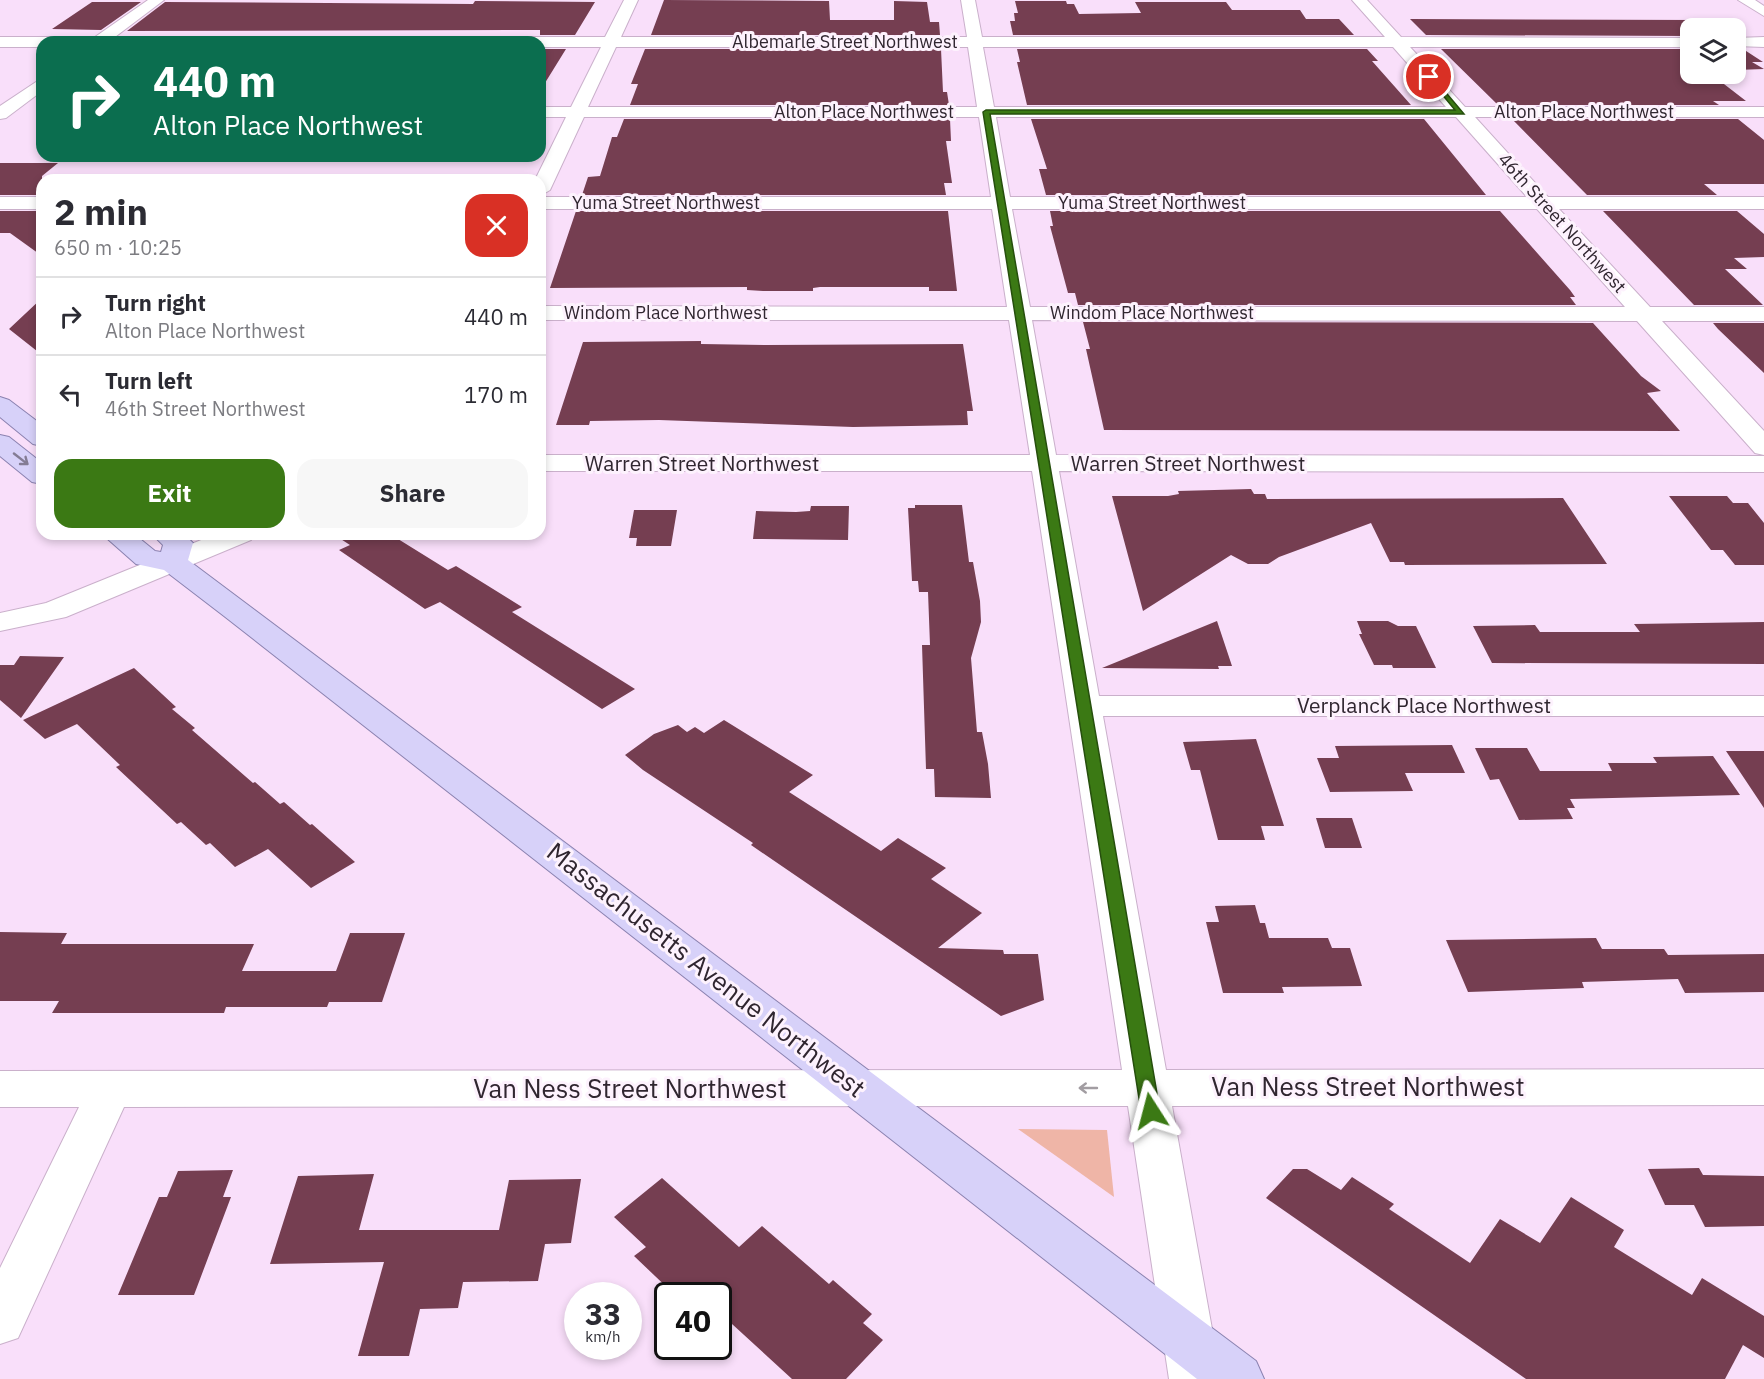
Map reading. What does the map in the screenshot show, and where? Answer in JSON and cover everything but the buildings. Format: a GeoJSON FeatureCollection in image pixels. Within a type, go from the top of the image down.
{"type":"FeatureCollection","features":[{"type":"Feature","properties":{"kind":"main road"},"geometry":{"type":"LineString","coordinates":[[0,405],[36,433]]}},
{"type":"Feature","properties":{"kind":"main road"},"geometry":{"type":"LineString","coordinates":[[0,443],[36,471]]}},
{"type":"Feature","properties":{"kind":"main road","name":"Massachusetts Avenue Northwest"},"geometry":{"type":"LineString","coordinates":[[124,540],[146,558],[170,548],[860,1088],[1192,1360],[1238,1379]]}},
{"type":"Feature","properties":{"kind":"street"},"geometry":{"type":"LineString","coordinates":[[107,36],[157,0]]}},
{"type":"Feature","properties":{"kind":"street"},"geometry":{"type":"LineString","coordinates":[[546,177],[631,0]]}},
{"type":"Feature","properties":{"kind":"street"},"geometry":{"type":"LineString","coordinates":[[968,0],[1192,1360]]}},
{"type":"Feature","properties":{"kind":"street","name":"46th Street Northwest"},"geometry":{"type":"LineString","coordinates":[[1359,0],[1764,447]]}},
{"type":"Feature","properties":{"kind":"street"},"geometry":{"type":"LineString","coordinates":[[1745,0],[1764,12]]}},
{"type":"Feature","properties":{"kind":"street","name":"Albemarle Street Northwest"},"geometry":{"type":"LineString","coordinates":[[0,42],[36,42]]}},
{"type":"Feature","properties":{"kind":"street","name":"Albemarle Street Northwest"},"geometry":{"type":"LineString","coordinates":[[546,42],[1680,42]]}},
{"type":"Feature","properties":{"kind":"street"},"geometry":{"type":"LineString","coordinates":[[1746,42],[1764,42]]}},
{"type":"Feature","properties":{"kind":"street"},"geometry":{"type":"LineString","coordinates":[[1,113],[36,87]]}},
{"type":"Feature","properties":{"kind":"street"},"geometry":{"type":"LineString","coordinates":[[1,113],[33,112]]}},
{"type":"Feature","properties":{"kind":"street","name":"Alton Place Northwest"},"geometry":{"type":"LineString","coordinates":[[546,112],[1764,112]]}},
{"type":"Feature","properties":{"kind":"street"},"geometry":{"type":"LineString","coordinates":[[0,203],[36,203]]}},
{"type":"Feature","properties":{"kind":"street","name":"Yuma Street Northwest"},"geometry":{"type":"LineString","coordinates":[[546,203],[1764,203]]}},
{"type":"Feature","properties":{"kind":"street","name":"Windom Place Northwest"},"geometry":{"type":"LineString","coordinates":[[546,313],[1764,314]]}},
{"type":"Feature","properties":{"kind":"street","name":"Warren Street Northwest"},"geometry":{"type":"LineString","coordinates":[[546,463],[1764,464]]}},
{"type":"Feature","properties":{"kind":"street"},"geometry":{"type":"LineString","coordinates":[[0,622],[55,610],[170,548],[211,540]]}},
{"type":"Feature","properties":{"kind":"street","name":"Verplanck Place Northwest"},"geometry":{"type":"LineString","coordinates":[[1084,706],[1764,706]]}},
{"type":"Feature","properties":{"kind":"street","name":"Van Ness Street Northwest"},"geometry":{"type":"LineString","coordinates":[[0,1089],[1764,1087]]}},
{"type":"Feature","properties":{"kind":"street"},"geometry":{"type":"LineString","coordinates":[[0,1321],[110,1089]]}},
{"type":"Feature","properties":{"kind":"shaded area"},"geometry":{"type":"Polygon","coordinates":[[[1018,1129],[1107,1130],[1114,1197],[1018,1129]]]}},
{"type":"Feature","properties":{"kind":"route"},"geometry":{"type":"LineString","coordinates":[[1151,1111],[986,112],[1461,112],[1429,77]]}}]}
